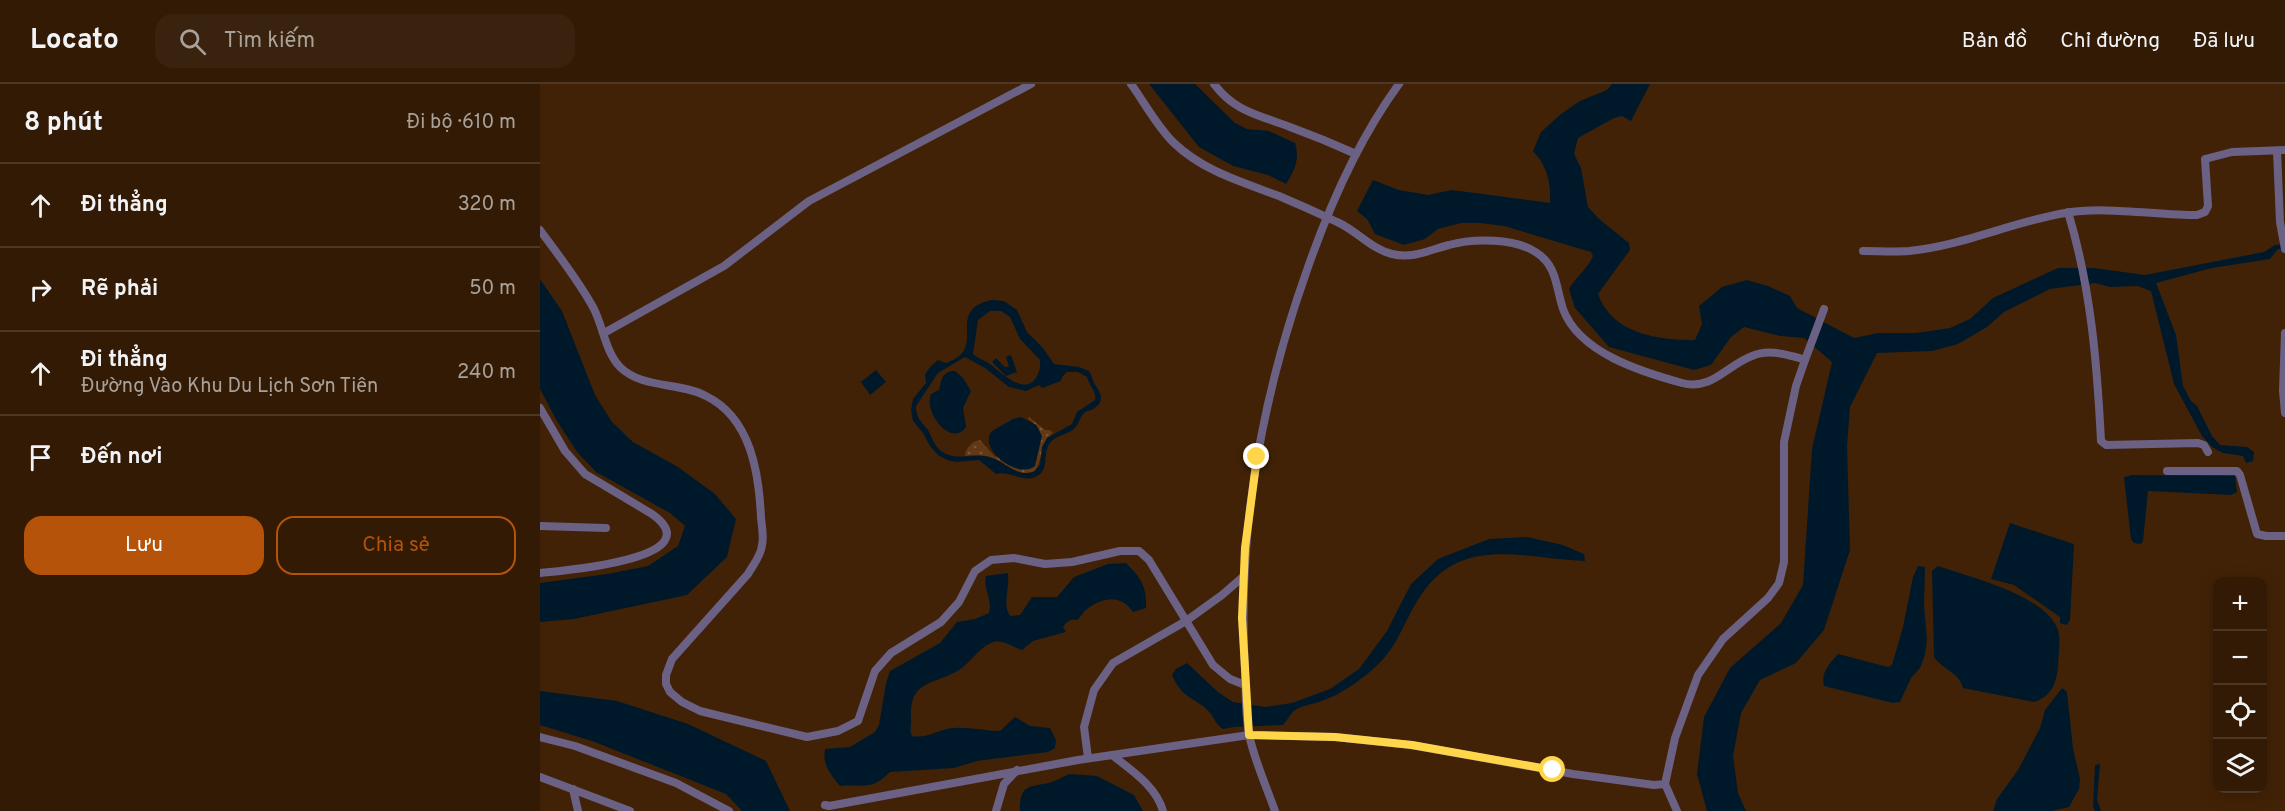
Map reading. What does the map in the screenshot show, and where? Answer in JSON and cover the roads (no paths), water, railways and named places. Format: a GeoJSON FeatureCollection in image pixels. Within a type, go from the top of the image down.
{"type":"FeatureCollection","features":[{"type":"Feature","properties":{"kind":"street"},"geometry":{"type":"LineString","coordinates":[[604,333],[724,266],[809,201],[1031,84]]}},
{"type":"Feature","properties":{"kind":"street"},"geometry":{"type":"LineString","coordinates":[[1131,84],[1173,142],[1197,161],[1220,174],[1343,224],[1366,242],[1391,254],[1420,255],[1450,244],[1481,239],[1513,243],[1537,252],[1552,267],[1564,311],[1573,327],[1590,343],[1641,372],[1686,384],[1695,384],[1714,381],[1753,355],[1779,354],[1805,360]]}},
{"type":"Feature","properties":{"kind":"street"},"geometry":{"type":"LineString","coordinates":[[1214,84],[1238,107],[1256,117],[1288,126],[1356,154]]}},
{"type":"Feature","properties":{"kind":"street"},"geometry":{"type":"LineString","coordinates":[[1275,811],[1249,735],[1242,618],[1253,484],[1262,424],[1297,299],[1326,216],[1378,112],[1399,84]]}},
{"type":"Feature","properties":{"kind":"street"},"geometry":{"type":"LineString","coordinates":[[1863,251],[1910,251],[1926,248],[2032,219],[2068,212],[2119,211],[2136,214],[2197,215],[2205,212],[2208,206],[2205,159],[2232,152],[2281,150],[2280,222],[2285,249]]}},
{"type":"Feature","properties":{"kind":"street"},"geometry":{"type":"LineString","coordinates":[[2068,212],[2086,284],[2097,363],[2102,444],[2198,443],[2204,445],[2208,452]]}},
{"type":"Feature","properties":{"kind":"street"},"geometry":{"type":"LineString","coordinates":[[540,230],[584,292],[618,365],[626,372],[649,381],[692,390],[717,402],[737,422],[744,434],[756,470],[762,546],[747,574],[672,659],[666,675],[666,684],[670,692],[682,702],[700,711],[807,737],[838,731],[858,720],[875,671],[891,652],[941,622],[959,602],[975,571],[991,560],[1014,558],[1045,564],[1071,562],[1120,551],[1138,551],[1149,560],[1213,665],[1230,679],[1245,685]]}},
{"type":"Feature","properties":{"kind":"street"},"geometry":{"type":"LineString","coordinates":[[1677,811],[1665,784],[1675,738],[1698,675],[1723,639],[1768,598],[1779,583],[1784,562],[1784,442],[1796,386],[1824,309]]}},
{"type":"Feature","properties":{"kind":"street"},"geometry":{"type":"LineString","coordinates":[[2285,333],[2283,391],[2285,413]]}},
{"type":"Feature","properties":{"kind":"street"},"geometry":{"type":"LineString","coordinates":[[540,408],[565,451],[585,474],[660,519],[666,531],[663,542],[645,555],[613,564],[540,573]]}},
{"type":"Feature","properties":{"kind":"street"},"geometry":{"type":"LineString","coordinates":[[2167,471],[2237,471],[2257,534],[2266,537],[2285,536]]}},
{"type":"Feature","properties":{"kind":"street"},"geometry":{"type":"LineString","coordinates":[[540,526],[606,528]]}},
{"type":"Feature","properties":{"kind":"street"},"geometry":{"type":"LineString","coordinates":[[1088,759],[1084,727],[1094,690],[1113,663],[1186,621],[1244,576]]}},
{"type":"Feature","properties":{"kind":"street"},"geometry":{"type":"LineString","coordinates":[[825,805],[1017,770],[1249,735],[1335,737],[1412,745],[1573,774],[1654,785],[1665,784]]}},
{"type":"Feature","properties":{"kind":"street"},"geometry":{"type":"LineString","coordinates":[[540,737],[582,749],[676,783],[729,811]]}},
{"type":"Feature","properties":{"kind":"street"},"geometry":{"type":"LineString","coordinates":[[1112,755],[1140,777],[1159,800],[1163,811]]}},
{"type":"Feature","properties":{"kind":"street"},"geometry":{"type":"LineString","coordinates":[[996,811],[1004,784],[1017,770]]}},
{"type":"Feature","properties":{"kind":"street"},"geometry":{"type":"LineString","coordinates":[[540,777],[630,811]]}},
{"type":"Feature","properties":{"kind":"street"},"geometry":{"type":"LineString","coordinates":[[573,789],[578,811]]}},
{"type":"Feature","properties":{"kind":"water"},"geometry":{"type":"Polygon","coordinates":[[[1149,84],[1195,84],[1235,123],[1247,129],[1269,131],[1295,143],[1296,164],[1286,184],[1268,175],[1233,166],[1199,147],[1149,84]]]}},
{"type":"Feature","properties":{"kind":"water"},"geometry":{"type":"Polygon","coordinates":[[[1612,84],[1650,84],[1631,121],[1622,116],[1614,118],[1578,138],[1574,154],[1581,168],[1588,207],[1629,243],[1630,250],[1598,294],[1614,318],[1625,326],[1652,336],[1695,340],[1702,324],[1699,306],[1722,287],[1747,280],[1790,296],[1797,308],[1854,338],[1878,333],[1916,333],[1950,328],[1970,319],[1993,298],[2058,268],[2094,268],[2145,275],[2264,252],[2275,245],[2285,244],[2285,249],[2278,249],[2270,259],[2212,268],[2156,283],[2176,335],[2183,386],[2191,401],[2197,406],[2212,436],[2220,445],[2247,447],[2254,452],[2253,461],[2246,463],[2243,456],[2223,453],[2212,447],[2202,436],[2174,384],[2151,291],[2138,286],[2110,287],[2095,283],[2050,289],[2004,312],[1987,327],[1958,344],[1932,351],[1877,353],[1850,407],[1847,446],[1850,550],[1824,630],[1796,663],[1760,680],[1741,713],[1733,756],[1738,793],[1746,811],[1707,811],[1697,774],[1704,717],[1730,668],[1781,623],[1803,585],[1812,449],[1832,362],[1804,338],[1780,336],[1744,327],[1731,337],[1711,365],[1694,370],[1609,347],[1575,308],[1569,289],[1591,260],[1593,256],[1591,252],[1504,226],[1480,223],[1461,223],[1438,229],[1425,239],[1404,245],[1375,234],[1367,219],[1357,211],[1373,180],[1399,190],[1428,195],[1452,190],[1550,203],[1547,175],[1542,162],[1533,151],[1541,132],[1580,101],[1607,90],[1612,84]]]}},
{"type":"Feature","properties":{"kind":"water"},"geometry":{"type":"Polygon","coordinates":[[[540,279],[562,311],[595,395],[612,422],[633,442],[678,467],[715,494],[736,519],[727,557],[687,595],[574,619],[540,622],[540,583],[648,566],[678,546],[685,526],[670,513],[596,472],[577,452],[557,421],[540,389],[540,279]]]}},
{"type":"Feature","properties":{"kind":"water"},"geometry":{"type":"Polygon","coordinates":[[[991,300],[1004,301],[1017,310],[1027,332],[1043,348],[1054,364],[1079,367],[1089,371],[1101,395],[1099,404],[1084,413],[1074,429],[1050,443],[1043,470],[1032,478],[996,474],[979,460],[956,462],[947,460],[938,455],[930,446],[913,421],[911,410],[913,399],[926,383],[925,374],[938,360],[946,363],[962,353],[966,346],[968,316],[979,304],[991,300]],[[990,311],[978,320],[973,354],[1017,383],[1024,385],[1030,383],[1036,378],[1040,360],[1020,339],[1010,317],[1001,311],[990,311]],[[965,357],[938,373],[916,406],[921,422],[936,445],[949,455],[990,457],[1016,471],[1033,472],[1040,465],[1042,447],[1047,438],[1072,424],[1077,412],[1095,400],[1095,394],[1087,377],[1078,372],[1067,372],[1061,381],[1042,388],[1039,385],[1026,391],[1009,387],[985,368],[965,357]]]}},
{"type":"Feature","properties":{"kind":"water"},"geometry":{"type":"Polygon","coordinates":[[[1011,355],[1017,372],[1006,376],[992,362],[996,358],[1005,367],[1009,367],[1006,357],[1011,355]]]}},
{"type":"Feature","properties":{"kind":"water"},"geometry":{"type":"Polygon","coordinates":[[[876,370],[886,382],[870,395],[861,382],[876,370]]]}},
{"type":"Feature","properties":{"kind":"water"},"geometry":{"type":"Polygon","coordinates":[[[955,371],[963,378],[971,391],[963,408],[966,427],[954,433],[940,426],[931,410],[930,402],[931,394],[939,390],[945,374],[955,371]]]}},
{"type":"Feature","properties":{"kind":"water"},"geometry":{"type":"Polygon","coordinates":[[[1021,417],[1036,425],[1042,436],[1035,466],[1028,469],[1010,466],[995,454],[990,446],[989,438],[992,431],[1021,417]]]}},
{"type":"Feature","properties":{"kind":"water"},"geometry":{"type":"Polygon","coordinates":[[[2132,475],[2235,476],[2237,492],[2231,495],[2148,491],[2143,541],[2141,544],[2134,543],[2131,539],[2124,477],[2132,475]]]}},
{"type":"Feature","properties":{"kind":"water"},"geometry":{"type":"Polygon","coordinates":[[[2010,523],[2074,544],[2070,620],[2067,625],[2060,623],[2060,617],[2014,585],[1991,579],[2010,523]]]}},
{"type":"Feature","properties":{"kind":"water"},"geometry":{"type":"Polygon","coordinates":[[[1527,537],[1563,545],[1584,554],[1585,561],[1495,554],[1475,557],[1455,564],[1437,576],[1421,595],[1395,643],[1378,664],[1340,693],[1297,709],[1283,725],[1223,729],[1206,709],[1181,690],[1172,675],[1176,669],[1187,663],[1218,692],[1233,702],[1265,707],[1292,703],[1330,689],[1359,669],[1387,631],[1411,584],[1438,559],[1489,539],[1527,537]]]}},
{"type":"Feature","properties":{"kind":"water"},"geometry":{"type":"Polygon","coordinates":[[[1126,563],[1142,583],[1146,608],[1133,612],[1123,602],[1117,600],[1099,602],[1087,609],[1077,620],[1067,622],[1063,627],[1066,632],[1033,641],[1022,650],[1003,642],[991,643],[982,648],[959,670],[925,685],[914,696],[912,736],[924,736],[955,728],[1000,731],[1015,717],[1030,726],[1050,728],[1056,740],[1055,748],[1048,752],[977,761],[954,768],[890,772],[878,782],[867,785],[840,786],[833,778],[826,765],[825,749],[850,747],[875,732],[879,725],[890,671],[940,643],[957,622],[975,619],[989,613],[990,603],[986,576],[1008,573],[1006,601],[1010,616],[1020,615],[1032,597],[1057,597],[1074,577],[1108,564],[1126,563]]]}},
{"type":"Feature","properties":{"kind":"water"},"geometry":{"type":"Polygon","coordinates":[[[1918,566],[1925,567],[1924,605],[1927,640],[1920,668],[1911,678],[1900,702],[1893,703],[1824,686],[1825,672],[1838,654],[1888,667],[1892,665],[1903,627],[1913,577],[1918,566]]]}},
{"type":"Feature","properties":{"kind":"water"},"geometry":{"type":"Polygon","coordinates":[[[1938,566],[2023,597],[2051,618],[2059,634],[2058,667],[2054,684],[2045,697],[2034,702],[1963,688],[1958,678],[1934,657],[1932,571],[1938,566]]]}},
{"type":"Feature","properties":{"kind":"water"},"geometry":{"type":"Polygon","coordinates":[[[2062,688],[2067,692],[2073,749],[2080,779],[2079,789],[2069,807],[2052,811],[1993,811],[1997,799],[2018,770],[2040,728],[2045,710],[2062,688]]]}},
{"type":"Feature","properties":{"kind":"water"},"geometry":{"type":"Polygon","coordinates":[[[540,691],[617,701],[688,724],[766,761],[790,811],[742,811],[726,794],[592,741],[540,725],[540,691]]]}},
{"type":"Feature","properties":{"kind":"water"},"geometry":{"type":"Polygon","coordinates":[[[2100,764],[2097,800],[2101,811],[2095,811],[2093,807],[2095,765],[2100,764]]]}},
{"type":"Feature","properties":{"kind":"water"},"geometry":{"type":"Polygon","coordinates":[[[1070,774],[1097,776],[1134,795],[1143,811],[1020,811],[1020,801],[1025,790],[1070,774]]]}}]}
